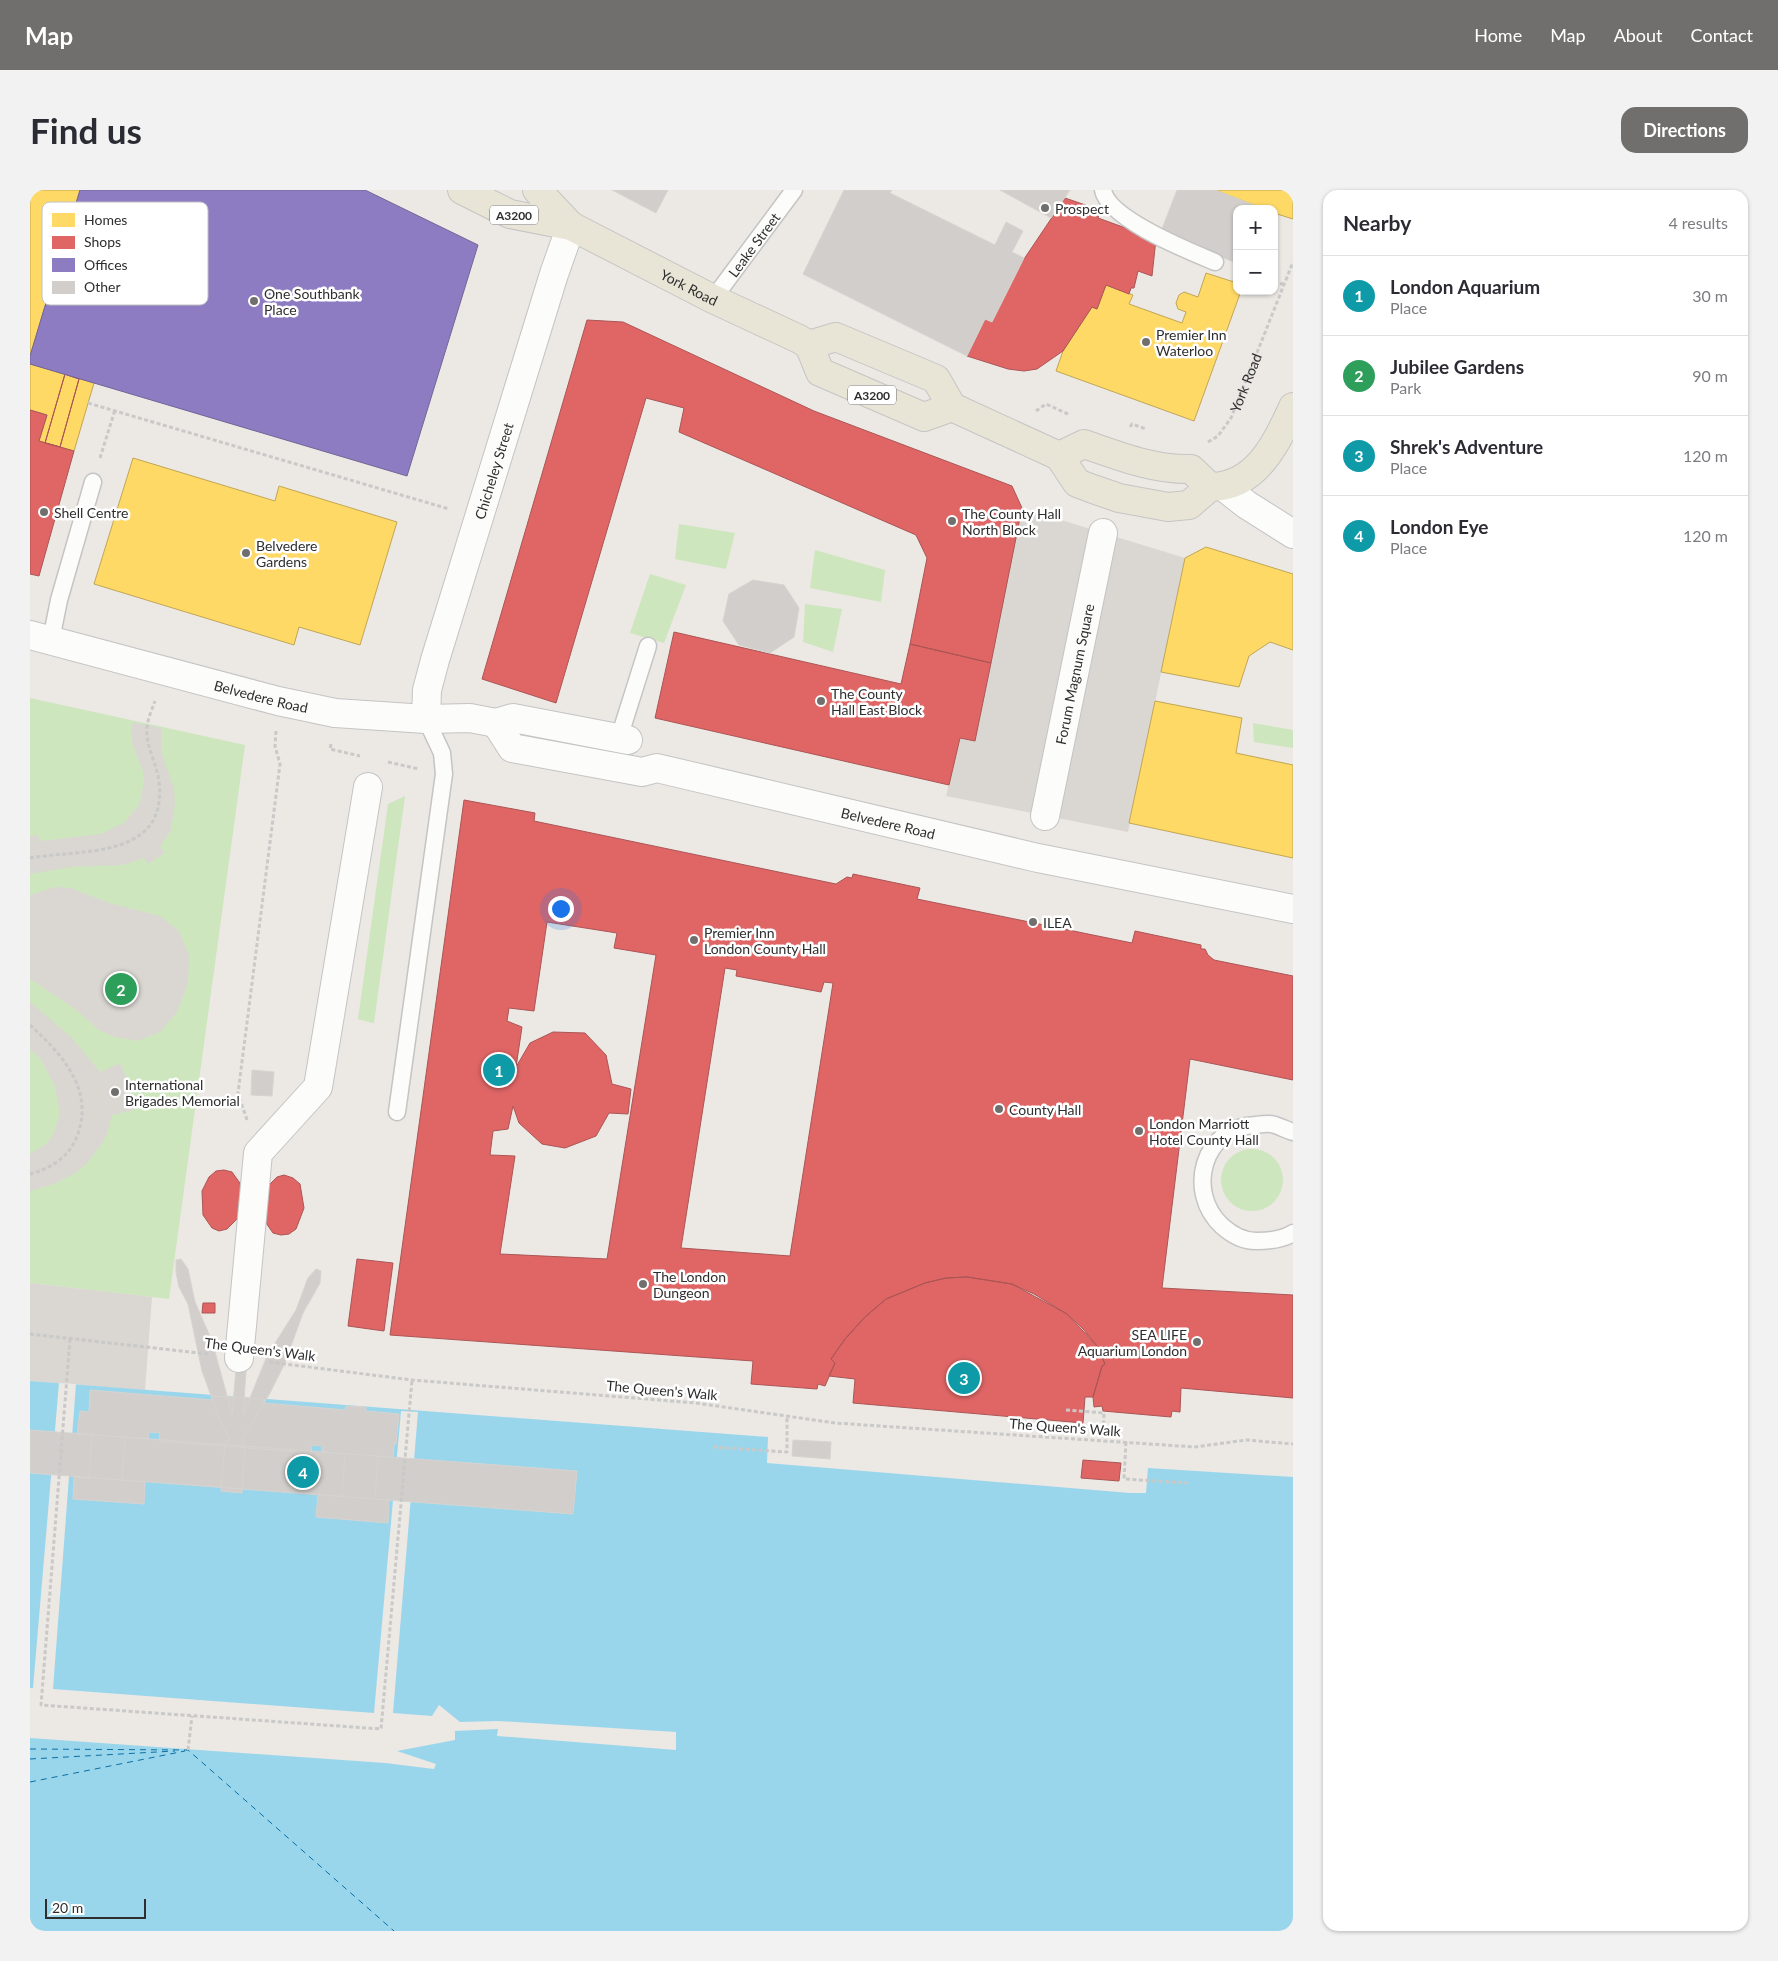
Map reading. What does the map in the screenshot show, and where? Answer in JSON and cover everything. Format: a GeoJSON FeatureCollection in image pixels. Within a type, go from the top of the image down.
{"type":"FeatureCollection","features":[{"type":"Feature","properties":{"kind":"main road","name":"York Road"},"geometry":{"type":"LineString","coordinates":[[462,190],[510,214],[571,226],[713,299],[809,345]]}},
{"type":"Feature","properties":{"kind":"main road","name":"York Road"},"geometry":{"type":"LineString","coordinates":[[537,190],[571,226]]}},
{"type":"Feature","properties":{"kind":"main road"},"geometry":{"type":"LineString","coordinates":[[809,345],[836,337],[936,379],[952,407],[1059,456],[1077,483],[1119,498],[1168,507],[1189,505],[1217,487],[1251,472],[1266,460],[1276,444],[1293,407]]}},
{"type":"Feature","properties":{"kind":"main road","name":"A3200"},"geometry":{"type":"LineString","coordinates":[[809,345],[820,372],[924,417],[952,407]]}},
{"type":"Feature","properties":{"kind":"main road"},"geometry":{"type":"LineString","coordinates":[[1059,456],[1084,444],[1155,466],[1191,469],[1217,487]]}},
{"type":"Feature","properties":{"kind":"street","name":"Chicheley Street"},"geometry":{"type":"LineString","coordinates":[[426,719],[427,690],[434,660],[551,281],[571,226]]}},
{"type":"Feature","properties":{"kind":"street"},"geometry":{"type":"LineString","coordinates":[[1217,487],[1293,534]]}},
{"type":"Feature","properties":{"kind":"street","name":"Forum Magnum Square"},"geometry":{"type":"LineString","coordinates":[[1045,816],[1104,533]]}},
{"type":"Feature","properties":{"kind":"street","name":"Belvedere Road"},"geometry":{"type":"LineString","coordinates":[[40,637],[278,701],[355,716],[426,719],[470,718],[496,723],[513,718],[623,739]]}},
{"type":"Feature","properties":{"kind":"street","name":"Belvedere Road"},"geometry":{"type":"LineString","coordinates":[[496,723],[512,748],[642,772],[657,768],[1018,854],[1293,909]]}},
{"type":"Feature","properties":{"kind":"street"},"geometry":{"type":"LineString","coordinates":[[238,1358],[258,1153],[318,1087],[368,787]]}},
{"type":"Feature","properties":{"kind":"lane"},"geometry":{"type":"LineString","coordinates":[[1103,190],[1108,203],[1131,220],[1168,242],[1216,262]]}},
{"type":"Feature","properties":{"kind":"lane","name":"Leake Street"},"geometry":{"type":"LineString","coordinates":[[713,299],[792,191]]}},
{"type":"Feature","properties":{"kind":"lane"},"geometry":{"type":"LineString","coordinates":[[40,637],[59,600],[93,482]]}},
{"type":"Feature","properties":{"kind":"lane"},"geometry":{"type":"LineString","coordinates":[[623,739],[648,646]]}},
{"type":"Feature","properties":{"kind":"lane"},"geometry":{"type":"LineString","coordinates":[[397,1112],[444,774],[442,753],[426,719]]}},
{"type":"Feature","properties":{"kind":"lane"},"geometry":{"type":"LineString","coordinates":[[1293,1132],[1274,1124],[1246,1125],[1227,1133],[1213,1147],[1204,1166],[1201,1187],[1212,1217],[1230,1233],[1249,1241],[1271,1242],[1293,1232]]}},
{"type":"Feature","properties":{"kind":"path","name":"York Road"},"geometry":{"type":"LineString","coordinates":[[1200,446],[1218,436],[1231,418],[1293,262]]}},
{"type":"Feature","properties":{"kind":"path"},"geometry":{"type":"LineString","coordinates":[[1278,282],[1285,285]]}},
{"type":"Feature","properties":{"kind":"path"},"geometry":{"type":"LineString","coordinates":[[88,403],[478,517]]}},
{"type":"Feature","properties":{"kind":"path"},"geometry":{"type":"LineString","coordinates":[[93,482],[115,410]]}},
{"type":"Feature","properties":{"kind":"path"},"geometry":{"type":"LineString","coordinates":[[30,858],[118,847],[141,835],[150,824],[156,813],[159,783],[147,740],[147,725],[165,672]]}},
{"type":"Feature","properties":{"kind":"path"},"geometry":{"type":"LineString","coordinates":[[258,1153],[238,1093],[280,764],[275,746],[278,701]]}},
{"type":"Feature","properties":{"kind":"path"},"geometry":{"type":"LineString","coordinates":[[30,1025],[51,1044],[67,1066],[78,1085],[83,1105],[82,1126],[72,1146],[59,1161],[45,1170],[30,1174]]}},
{"type":"Feature","properties":{"kind":"path","name":"The Queen's Walk"},"geometry":{"type":"LineString","coordinates":[[30,1334],[412,1380],[696,1403],[835,1423],[1195,1447],[1246,1440],[1293,1444]]}},
{"type":"Feature","properties":{"kind":"path"},"geometry":{"type":"LineString","coordinates":[[70,1339],[41,1705],[381,1729],[412,1380]]}},
{"type":"Feature","properties":{"kind":"path"},"geometry":{"type":"LineString","coordinates":[[1066,1410],[1104,1413],[1103,1440]]}},
{"type":"Feature","properties":{"kind":"path"},"geometry":{"type":"LineString","coordinates":[[713,1447],[787,1452],[787,1416]]}},
{"type":"Feature","properties":{"kind":"path"},"geometry":{"type":"LineString","coordinates":[[1126,1442],[1124,1480],[1188,1483]]}},
{"type":"Feature","properties":{"kind":"path"},"geometry":{"type":"LineString","coordinates":[[188,1750],[192,1716]]}},
{"type":"Feature","properties":{"kind":"green space"},"geometry":{"type":"Polygon","coordinates":[[[679,524],[735,533],[726,569],[675,559],[679,524]]]}},
{"type":"Feature","properties":{"kind":"green space"},"geometry":{"type":"Polygon","coordinates":[[[815,550],[885,570],[881,602],[810,588],[815,550]]]}},
{"type":"Feature","properties":{"kind":"green space"},"geometry":{"type":"Polygon","coordinates":[[[650,574],[686,585],[664,643],[630,633],[650,574]]]}},
{"type":"Feature","properties":{"kind":"green space"},"geometry":{"type":"Polygon","coordinates":[[[805,604],[842,609],[833,652],[803,642],[805,604]]]}},
{"type":"Feature","properties":{"kind":"green space"},"geometry":{"type":"Polygon","coordinates":[[[30,698],[245,745],[169,1299],[30,1283],[30,698]]]}},
{"type":"Feature","properties":{"kind":"green space"},"geometry":{"type":"Polygon","coordinates":[[[1253,723],[1293,730],[1293,748],[1254,742],[1253,723]]]}},
{"type":"Feature","properties":{"kind":"green space"},"geometry":{"type":"Polygon","coordinates":[[[405,796],[374,1023],[372,1023],[358,1019],[388,804],[405,796]]]}},
{"type":"Feature","properties":{"kind":"green space"},"geometry":{"type":"Polygon","coordinates":[[[1246,1149],[1258,1149],[1274,1158],[1281,1168],[1283,1180],[1281,1192],[1274,1202],[1258,1211],[1246,1211],[1235,1206],[1226,1197],[1221,1186],[1221,1174],[1226,1163],[1235,1154],[1246,1149]]]}},
{"type":"Feature","properties":{"kind":"shaded area"},"geometry":{"type":"Polygon","coordinates":[[[1022,508],[1185,558],[1128,832],[946,796],[960,738],[975,741],[1022,508]]]}},
{"type":"Feature","properties":{"kind":"shaded area"},"geometry":{"type":"Polygon","coordinates":[[[133,722],[161,728],[161,751],[174,789],[175,803],[171,830],[160,846],[165,853],[148,864],[144,858],[122,865],[70,867],[30,874],[30,836],[38,835],[40,841],[101,834],[124,823],[139,805],[144,783],[143,771],[133,746],[131,733],[133,722]]]}},
{"type":"Feature","properties":{"kind":"shaded area"},"geometry":{"type":"Polygon","coordinates":[[[55,887],[71,888],[109,903],[160,916],[179,931],[189,955],[188,983],[177,1012],[160,1032],[137,1041],[115,1037],[99,1030],[74,1008],[30,979],[30,895],[55,887]]]}},
{"type":"Feature","properties":{"kind":"shaded area"},"geometry":{"type":"Polygon","coordinates":[[[30,1002],[72,1038],[100,1072],[120,1063],[127,1078],[134,1110],[112,1115],[103,1142],[87,1163],[77,1172],[54,1184],[30,1191],[30,1154],[46,1144],[53,1135],[60,1114],[55,1086],[40,1058],[30,1049],[30,1002]]]}},
{"type":"Feature","properties":{"kind":"shaded area"},"geometry":{"type":"Polygon","coordinates":[[[30,1283],[152,1297],[145,1390],[30,1381],[30,1283]]]}},
{"type":"Feature","properties":{"kind":"water"},"geometry":{"type":"Polygon","coordinates":[[[30,1381],[768,1437],[767,1463],[1130,1493],[1146,1493],[1148,1468],[1293,1477],[1293,1931],[30,1931],[30,1381]]]}},
{"type":"Feature","properties":{"kind":"pier"},"geometry":{"type":"Polygon","coordinates":[[[59,1383],[76,1384],[53,1689],[374,1713],[401,1411],[418,1412],[393,1713],[432,1716],[439,1705],[460,1722],[498,1721],[676,1732],[676,1750],[497,1736],[498,1729],[455,1731],[455,1740],[397,1751],[436,1764],[434,1769],[385,1763],[30,1738],[30,1688],[33,1688],[59,1383]]]}},
{"type":"Feature","properties":{"kind":"building: Homes"},"geometry":{"type":"Polygon","coordinates":[[[30,190],[80,190],[76,202],[42,202],[42,305],[45,305],[30,356],[30,190]]]}},
{"type":"Feature","properties":{"kind":"building: Homes"},"geometry":{"type":"Polygon","coordinates":[[[1215,190],[1293,190],[1293,219],[1278,214],[1278,205],[1254,205],[1215,190]]]}},
{"type":"Feature","properties":{"kind":"building: Homes","name":"Premier Inn Waterloo"},"geometry":{"type":"Polygon","coordinates":[[[1206,273],[1233,282],[1233,295],[1240,295],[1194,421],[1056,371],[1063,351],[1092,307],[1097,309],[1106,285],[1133,295],[1129,304],[1182,323],[1186,312],[1178,309],[1176,303],[1179,295],[1184,292],[1198,297],[1206,273]]]}},
{"type":"Feature","properties":{"kind":"building: Homes"},"geometry":{"type":"Polygon","coordinates":[[[30,364],[94,383],[74,451],[39,441],[47,415],[30,410],[30,364]]]}},
{"type":"Feature","properties":{"kind":"building: Homes","name":"Belvedere Gardens"},"geometry":{"type":"Polygon","coordinates":[[[133,458],[275,501],[279,486],[397,522],[360,645],[299,627],[294,645],[94,584],[133,458]]]}},
{"type":"Feature","properties":{"kind":"building: Homes"},"geometry":{"type":"Polygon","coordinates":[[[1206,547],[1293,574],[1293,650],[1270,642],[1249,656],[1239,687],[1161,672],[1185,558],[1206,547]]]}},
{"type":"Feature","properties":{"kind":"building: Homes"},"geometry":{"type":"Polygon","coordinates":[[[1155,701],[1242,718],[1236,753],[1293,765],[1293,858],[1129,823],[1155,701]]]}},
{"type":"Feature","properties":{"kind":"building: Shops"},"geometry":{"type":"Polygon","coordinates":[[[1065,198],[1100,210],[1098,218],[1156,239],[1152,276],[1138,271],[1134,288],[1131,288],[1129,294],[1106,285],[1097,309],[1092,307],[1063,351],[1037,369],[1024,371],[1008,369],[967,356],[985,319],[992,322],[1016,271],[1065,198]]]}},
{"type":"Feature","properties":{"kind":"building: Shops","name":"The County Hall North Block"},"geometry":{"type":"Polygon","coordinates":[[[587,320],[623,322],[814,411],[1012,486],[1022,508],[991,663],[910,644],[927,558],[916,535],[679,432],[684,408],[646,398],[556,703],[482,679],[587,320]]]}},
{"type":"Feature","properties":{"kind":"building: Shops"},"geometry":{"type":"Polygon","coordinates":[[[65,374],[79,379],[60,447],[45,443],[65,374]]]}},
{"type":"Feature","properties":{"kind":"building: Shops"},"geometry":{"type":"Polygon","coordinates":[[[65,374],[79,379],[60,447],[45,443],[65,374]]]}},
{"type":"Feature","properties":{"kind":"building: Shops","name":"Shell Centre"},"geometry":{"type":"Polygon","coordinates":[[[30,410],[47,415],[39,441],[74,451],[39,576],[30,574],[30,410]]]}},
{"type":"Feature","properties":{"kind":"building: Shops","name":"The County Hall East Block"},"geometry":{"type":"Polygon","coordinates":[[[674,632],[901,684],[910,644],[991,663],[975,741],[960,738],[949,785],[655,718],[674,632]]]}},
{"type":"Feature","properties":{"kind":"building: Shops","name":"County Hall"},"geometry":{"type":"Polygon","coordinates":[[[464,800],[535,813],[534,821],[836,884],[847,877],[852,878],[853,874],[920,888],[917,899],[1132,943],[1135,931],[1201,945],[1201,949],[1205,949],[1214,960],[1293,976],[1293,1080],[1190,1059],[1162,1288],[1293,1295],[1293,1398],[1181,1388],[1180,1412],[1172,1411],[1171,1417],[1103,1411],[1102,1406],[1094,1407],[1093,1397],[1102,1366],[1105,1364],[1097,1346],[1083,1329],[1067,1314],[1012,1284],[967,1277],[946,1278],[925,1283],[886,1299],[865,1317],[845,1339],[831,1359],[835,1363],[825,1386],[818,1384],[817,1389],[751,1384],[753,1361],[390,1335],[464,800]],[[547,922],[534,1011],[509,1008],[507,1021],[522,1027],[516,1067],[530,1043],[553,1032],[585,1033],[606,1055],[612,1084],[631,1089],[628,1114],[609,1113],[596,1136],[565,1148],[542,1144],[519,1123],[513,1106],[508,1129],[493,1131],[490,1155],[515,1156],[500,1254],[607,1259],[656,955],[614,948],[617,933],[547,922]],[[725,968],[681,1248],[790,1256],[833,983],[824,982],[821,992],[736,976],[737,970],[725,968]]]}},
{"type":"Feature","properties":{"kind":"building: Shops"},"geometry":{"type":"Polygon","coordinates":[[[216,1171],[232,1172],[242,1186],[239,1217],[227,1229],[219,1231],[212,1228],[203,1215],[202,1191],[209,1177],[216,1171]]]}},
{"type":"Feature","properties":{"kind":"building: Shops"},"geometry":{"type":"Polygon","coordinates":[[[284,1175],[293,1178],[300,1184],[304,1208],[296,1229],[289,1234],[281,1235],[273,1233],[264,1220],[266,1188],[277,1177],[284,1175]]]}},
{"type":"Feature","properties":{"kind":"building: Shops"},"geometry":{"type":"Polygon","coordinates":[[[357,1259],[393,1263],[384,1331],[348,1326],[357,1259]]]}},
{"type":"Feature","properties":{"kind":"building: Shops"},"geometry":{"type":"Polygon","coordinates":[[[967,1277],[1012,1284],[1034,1294],[1067,1314],[1097,1346],[1105,1364],[1102,1366],[1093,1397],[1085,1397],[1083,1423],[853,1403],[855,1379],[829,1376],[835,1363],[831,1359],[845,1339],[865,1317],[886,1299],[925,1283],[946,1278],[967,1277]]]}},
{"type":"Feature","properties":{"kind":"building: Shops"},"geometry":{"type":"Polygon","coordinates":[[[203,1303],[215,1303],[215,1313],[202,1313],[203,1303]]]}},
{"type":"Feature","properties":{"kind":"building: Shops"},"geometry":{"type":"Polygon","coordinates":[[[1083,1460],[1121,1463],[1119,1481],[1081,1478],[1083,1460]]]}},
{"type":"Feature","properties":{"kind":"building: Offices","name":"One Southbank Place"},"geometry":{"type":"Polygon","coordinates":[[[80,190],[365,190],[478,245],[407,476],[30,364],[30,356],[45,305],[208,305],[208,202],[76,202],[80,190]]]}},
{"type":"Feature","properties":{"kind":"building: Other"},"geometry":{"type":"Polygon","coordinates":[[[612,190],[668,190],[656,213],[612,190]]]}},
{"type":"Feature","properties":{"kind":"building: Other"},"geometry":{"type":"Polygon","coordinates":[[[844,190],[892,190],[890,193],[995,245],[1006,222],[1023,231],[1012,252],[1024,258],[992,322],[985,319],[967,356],[803,274],[844,190]]]}},
{"type":"Feature","properties":{"kind":"building: Other","name":"Prospect"},"geometry":{"type":"Polygon","coordinates":[[[1000,190],[1070,190],[1051,218],[1000,190]]]}},
{"type":"Feature","properties":{"kind":"building: Other"},"geometry":{"type":"Polygon","coordinates":[[[1177,190],[1215,190],[1254,205],[1233,205],[1233,261],[1160,234],[1177,190]]]}},
{"type":"Feature","properties":{"kind":"building: Other"},"geometry":{"type":"Polygon","coordinates":[[[753,580],[784,585],[799,608],[794,637],[770,653],[739,645],[723,621],[729,594],[753,580]]]}},
{"type":"Feature","properties":{"kind":"building: Other"},"geometry":{"type":"Polygon","coordinates":[[[252,1070],[274,1072],[272,1096],[251,1095],[252,1070]]]}},
{"type":"Feature","properties":{"kind":"building: Other"},"geometry":{"type":"Polygon","coordinates":[[[181,1259],[188,1269],[195,1302],[212,1341],[232,1414],[236,1370],[246,1371],[243,1415],[267,1356],[296,1310],[308,1278],[316,1269],[321,1271],[320,1283],[303,1313],[284,1365],[241,1442],[245,1442],[242,1493],[221,1491],[225,1441],[230,1441],[219,1418],[202,1371],[188,1304],[179,1287],[176,1260],[181,1259]]]}},
{"type":"Feature","properties":{"kind":"building: Other"},"geometry":{"type":"Polygon","coordinates":[[[90,1390],[213,1400],[213,1396],[264,1399],[264,1403],[346,1410],[346,1406],[366,1407],[366,1411],[399,1414],[393,1458],[378,1456],[375,1499],[389,1500],[388,1523],[316,1517],[318,1495],[342,1496],[345,1454],[322,1452],[322,1446],[312,1445],[311,1453],[159,1441],[160,1433],[149,1432],[148,1439],[125,1437],[122,1480],[145,1482],[144,1504],[73,1499],[74,1477],[89,1478],[92,1435],[77,1434],[80,1411],[89,1412],[90,1390]]]}},
{"type":"Feature","properties":{"kind":"building: Other"},"geometry":{"type":"Polygon","coordinates":[[[30,1430],[577,1471],[573,1514],[30,1473],[30,1430]]]}},
{"type":"Feature","properties":{"kind":"building: Other"},"geometry":{"type":"Polygon","coordinates":[[[793,1440],[831,1442],[830,1459],[792,1456],[793,1440]]]}},
{"type":"Feature","properties":{"kind":"ferry route"},"geometry":{"type":"LineString","coordinates":[[30,1749],[188,1750],[394,1931]]}},
{"type":"Feature","properties":{"kind":"ferry route"},"geometry":{"type":"LineString","coordinates":[[30,1759],[175,1751]]}},
{"type":"Feature","properties":{"kind":"ferry route"},"geometry":{"type":"LineString","coordinates":[[30,1782],[185,1751]]}},
{"type":"Feature","properties":{"kind":"place","name":"Prospect"},"geometry":{"type":"Point","coordinates":[1045,208]}},
{"type":"Feature","properties":{"kind":"place","name":"One Southbank Place"},"geometry":{"type":"Point","coordinates":[254,301]}},
{"type":"Feature","properties":{"kind":"place","name":"Premier Inn Waterloo"},"geometry":{"type":"Point","coordinates":[1146,342]}},
{"type":"Feature","properties":{"kind":"place","name":"Shell Centre"},"geometry":{"type":"Point","coordinates":[44,512]}},
{"type":"Feature","properties":{"kind":"place","name":"The County Hall North Block"},"geometry":{"type":"Point","coordinates":[952,521]}},
{"type":"Feature","properties":{"kind":"place","name":"Belvedere Gardens"},"geometry":{"type":"Point","coordinates":[246,553]}},
{"type":"Feature","properties":{"kind":"place","name":"The County Hall East Block"},"geometry":{"type":"Point","coordinates":[821,701]}},
{"type":"Feature","properties":{"kind":"place","name":"ILEA"},"geometry":{"type":"Point","coordinates":[1033,922]}},
{"type":"Feature","properties":{"kind":"place","name":"Premier Inn London County Hall"},"geometry":{"type":"Point","coordinates":[694,940]}},
{"type":"Feature","properties":{"kind":"place","name":"Jubilee Gardens"},"geometry":{"type":"Point","coordinates":[121,989]}},
{"type":"Feature","properties":{"kind":"place","name":"London Aquarium"},"geometry":{"type":"Point","coordinates":[499,1070]}},
{"type":"Feature","properties":{"kind":"place","name":"International Brigades Memorial"},"geometry":{"type":"Point","coordinates":[115,1092]}},
{"type":"Feature","properties":{"kind":"place","name":"County Hall"},"geometry":{"type":"Point","coordinates":[999,1109]}},
{"type":"Feature","properties":{"kind":"place","name":"London Marriott Hotel County Hall"},"geometry":{"type":"Point","coordinates":[1139,1131]}},
{"type":"Feature","properties":{"kind":"place","name":"The London Dungeon"},"geometry":{"type":"Point","coordinates":[643,1284]}},
{"type":"Feature","properties":{"kind":"place","name":"SEA LIFE Aquarium London"},"geometry":{"type":"Point","coordinates":[1197,1342]}},
{"type":"Feature","properties":{"kind":"place","name":"Shrek's Adventure"},"geometry":{"type":"Point","coordinates":[964,1378]}},
{"type":"Feature","properties":{"kind":"place","name":"London Eye"},"geometry":{"type":"Point","coordinates":[303,1472]}}]}
